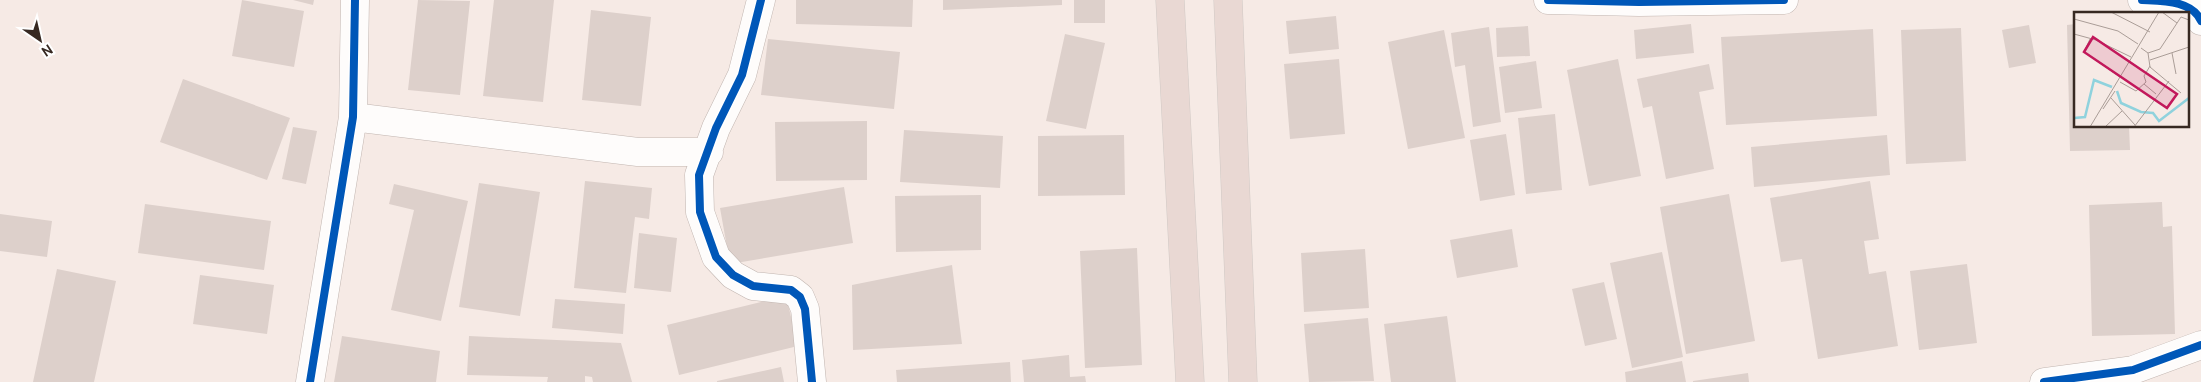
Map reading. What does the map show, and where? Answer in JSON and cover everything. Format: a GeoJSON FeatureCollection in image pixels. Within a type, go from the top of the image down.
{"type":"FeatureCollection","features":[{"type":"Feature","properties":{"kind":"highway"},"geometry":{"type":"LineString","coordinates":[[1170,0],[1190,382]]}},
{"type":"Feature","properties":{"kind":"highway"},"geometry":{"type":"LineString","coordinates":[[1228,0],[1243,382]]}},
{"type":"Feature","properties":{"kind":"street"},"geometry":{"type":"LineString","coordinates":[[310,382],[353,117],[355,0]]}},
{"type":"Feature","properties":{"kind":"street"},"geometry":{"type":"LineString","coordinates":[[761,0],[742,75],[716,128],[709,152],[699,175],[700,212],[716,257],[732,275],[753,286],[791,290],[800,297],[805,309],[812,382]]}},
{"type":"Feature","properties":{"kind":"street"},"geometry":{"type":"LineString","coordinates":[[1548,0],[1638,2],[1784,0]]}},
{"type":"Feature","properties":{"kind":"street"},"geometry":{"type":"LineString","coordinates":[[2142,0],[2181,2],[2199,15],[2201,21]]}},
{"type":"Feature","properties":{"kind":"street"},"geometry":{"type":"LineString","coordinates":[[353,117],[638,152],[709,152]]}},
{"type":"Feature","properties":{"kind":"street"},"geometry":{"type":"LineString","coordinates":[[2044,382],[2133,370],[2201,345]]}},
{"type":"Feature","properties":{"kind":"building"},"geometry":{"type":"Polygon","coordinates":[[[242,0],[304,11],[294,67],[232,56],[242,0]]]}},
{"type":"Feature","properties":{"kind":"building"},"geometry":{"type":"Polygon","coordinates":[[[293,0],[314,0],[313,5],[293,0]]]}},
{"type":"Feature","properties":{"kind":"building"},"geometry":{"type":"Polygon","coordinates":[[[418,0],[470,1],[460,95],[408,90],[418,0]]]}},
{"type":"Feature","properties":{"kind":"building"},"geometry":{"type":"Polygon","coordinates":[[[494,0],[554,0],[543,102],[483,96],[494,0]]]}},
{"type":"Feature","properties":{"kind":"building"},"geometry":{"type":"Polygon","coordinates":[[[796,0],[913,0],[912,27],[796,24],[796,0]]]}},
{"type":"Feature","properties":{"kind":"building"},"geometry":{"type":"Polygon","coordinates":[[[943,0],[1062,0],[1062,5],[943,10],[943,0]]]}},
{"type":"Feature","properties":{"kind":"building"},"geometry":{"type":"Polygon","coordinates":[[[1074,0],[1105,0],[1105,23],[1074,23],[1074,0]]]}},
{"type":"Feature","properties":{"kind":"building"},"geometry":{"type":"Polygon","coordinates":[[[591,10],[651,17],[641,106],[582,100],[591,10]]]}},
{"type":"Feature","properties":{"kind":"building"},"geometry":{"type":"Polygon","coordinates":[[[1336,16],[1339,49],[1289,54],[1286,21],[1336,16]]]}},
{"type":"Feature","properties":{"kind":"building"},"geometry":{"type":"Polygon","coordinates":[[[1691,24],[1694,53],[1636,59],[1634,30],[1691,24]]]}},
{"type":"Feature","properties":{"kind":"building"},"geometry":{"type":"Polygon","coordinates":[[[2074,24],[2074,128],[2129,128],[2130,150],[2070,151],[2067,25],[2074,24]]]}},
{"type":"Feature","properties":{"kind":"building"},"geometry":{"type":"Polygon","coordinates":[[[2029,25],[2036,63],[2009,68],[2002,30],[2029,25]]]}},
{"type":"Feature","properties":{"kind":"building"},"geometry":{"type":"Polygon","coordinates":[[[1528,26],[1530,56],[1497,57],[1496,28],[1528,26]]]}},
{"type":"Feature","properties":{"kind":"building"},"geometry":{"type":"Polygon","coordinates":[[[1489,27],[1501,122],[1473,127],[1465,65],[1455,67],[1451,33],[1489,27]]]}},
{"type":"Feature","properties":{"kind":"building"},"geometry":{"type":"Polygon","coordinates":[[[1961,28],[1966,161],[1906,164],[1901,30],[1961,28]]]}},
{"type":"Feature","properties":{"kind":"building"},"geometry":{"type":"Polygon","coordinates":[[[1873,29],[1877,116],[1726,125],[1721,37],[1873,29]]]}},
{"type":"Feature","properties":{"kind":"building"},"geometry":{"type":"Polygon","coordinates":[[[1444,30],[1465,138],[1408,149],[1388,42],[1444,30]]]}},
{"type":"Feature","properties":{"kind":"building"},"geometry":{"type":"Polygon","coordinates":[[[1065,34],[1105,43],[1086,129],[1046,121],[1065,34]]]}},
{"type":"Feature","properties":{"kind":"building"},"geometry":{"type":"Polygon","coordinates":[[[768,39],[900,52],[894,109],[761,95],[768,39]]]}},
{"type":"Feature","properties":{"kind":"building"},"geometry":{"type":"Polygon","coordinates":[[[1339,59],[1345,134],[1290,139],[1284,64],[1339,59]]]}},
{"type":"Feature","properties":{"kind":"building"},"geometry":{"type":"Polygon","coordinates":[[[1618,59],[1641,176],[1589,186],[1567,70],[1618,59]]]}},
{"type":"Feature","properties":{"kind":"building"},"geometry":{"type":"Polygon","coordinates":[[[1536,61],[1542,108],[1505,113],[1499,67],[1536,61]]]}},
{"type":"Feature","properties":{"kind":"building"},"geometry":{"type":"Polygon","coordinates":[[[1709,64],[1714,89],[1699,92],[1714,169],[1666,179],[1652,106],[1643,108],[1637,79],[1709,64]]]}},
{"type":"Feature","properties":{"kind":"building"},"geometry":{"type":"Polygon","coordinates":[[[183,79],[290,118],[267,180],[160,142],[183,79]]]}},
{"type":"Feature","properties":{"kind":"building"},"geometry":{"type":"Polygon","coordinates":[[[1555,114],[1562,190],[1526,194],[1518,118],[1555,114]]]}},
{"type":"Feature","properties":{"kind":"building"},"geometry":{"type":"Polygon","coordinates":[[[867,121],[867,180],[776,181],[775,122],[867,121]]]}},
{"type":"Feature","properties":{"kind":"building"},"geometry":{"type":"Polygon","coordinates":[[[293,127],[317,131],[306,184],[282,179],[293,127]]]}},
{"type":"Feature","properties":{"kind":"building"},"geometry":{"type":"Polygon","coordinates":[[[904,130],[1003,136],[1000,188],[900,182],[904,130]]]}},
{"type":"Feature","properties":{"kind":"building"},"geometry":{"type":"Polygon","coordinates":[[[1506,134],[1515,195],[1480,201],[1470,140],[1506,134]]]}},
{"type":"Feature","properties":{"kind":"building"},"geometry":{"type":"Polygon","coordinates":[[[1124,135],[1125,195],[1038,196],[1038,136],[1124,135]]]}},
{"type":"Feature","properties":{"kind":"building"},"geometry":{"type":"Polygon","coordinates":[[[1887,135],[1890,175],[1754,187],[1751,147],[1887,135]]]}},
{"type":"Feature","properties":{"kind":"building"},"geometry":{"type":"Polygon","coordinates":[[[585,181],[652,188],[649,219],[635,217],[626,293],[574,288],[585,181]]]}},
{"type":"Feature","properties":{"kind":"building"},"geometry":{"type":"Polygon","coordinates":[[[1870,181],[1879,239],[1864,241],[1869,274],[1886,271],[1898,346],[1818,359],[1802,259],[1781,262],[1770,198],[1870,181]]]}},
{"type":"Feature","properties":{"kind":"building"},"geometry":{"type":"Polygon","coordinates":[[[479,183],[540,192],[520,316],[459,307],[479,183]]]}},
{"type":"Feature","properties":{"kind":"building"},"geometry":{"type":"Polygon","coordinates":[[[394,184],[468,201],[441,321],[391,310],[414,210],[389,204],[394,184]]]}},
{"type":"Feature","properties":{"kind":"building"},"geometry":{"type":"Polygon","coordinates":[[[844,187],[853,243],[730,264],[720,208],[844,187]]]}},
{"type":"Feature","properties":{"kind":"building"},"geometry":{"type":"Polygon","coordinates":[[[1729,194],[1755,341],[1686,354],[1660,207],[1729,194]]]}},
{"type":"Feature","properties":{"kind":"building"},"geometry":{"type":"Polygon","coordinates":[[[981,195],[981,250],[896,252],[895,196],[981,195]]]}},
{"type":"Feature","properties":{"kind":"building"},"geometry":{"type":"Polygon","coordinates":[[[2162,202],[2163,227],[2172,226],[2175,334],[2092,336],[2089,205],[2162,202]]]}},
{"type":"Feature","properties":{"kind":"building"},"geometry":{"type":"Polygon","coordinates":[[[145,204],[271,221],[264,270],[138,253],[145,204]]]}},
{"type":"Feature","properties":{"kind":"building"},"geometry":{"type":"Polygon","coordinates":[[[0,214],[52,221],[47,257],[0,251],[0,214]]]}},
{"type":"Feature","properties":{"kind":"building"},"geometry":{"type":"Polygon","coordinates":[[[1512,229],[1518,267],[1457,278],[1450,240],[1512,229]]]}},
{"type":"Feature","properties":{"kind":"building"},"geometry":{"type":"Polygon","coordinates":[[[639,233],[677,238],[671,292],[634,288],[639,233]]]}},
{"type":"Feature","properties":{"kind":"building"},"geometry":{"type":"Polygon","coordinates":[[[1137,248],[1142,365],[1085,368],[1080,251],[1137,248]]]}},
{"type":"Feature","properties":{"kind":"building"},"geometry":{"type":"Polygon","coordinates":[[[1365,249],[1369,308],[1304,312],[1301,253],[1365,249]]]}},
{"type":"Feature","properties":{"kind":"building"},"geometry":{"type":"Polygon","coordinates":[[[1662,252],[1683,357],[1632,368],[1610,263],[1662,252]]]}},
{"type":"Feature","properties":{"kind":"building"},"geometry":{"type":"Polygon","coordinates":[[[1967,264],[1977,343],[1919,350],[1910,271],[1967,264]]]}},
{"type":"Feature","properties":{"kind":"building"},"geometry":{"type":"Polygon","coordinates":[[[952,265],[962,344],[853,350],[852,285],[952,265]]]}},
{"type":"Feature","properties":{"kind":"building"},"geometry":{"type":"Polygon","coordinates":[[[57,269],[116,281],[94,382],[33,382],[57,269]]]}},
{"type":"Feature","properties":{"kind":"building"},"geometry":{"type":"Polygon","coordinates":[[[200,275],[274,285],[267,334],[193,324],[200,275]]]}},
{"type":"Feature","properties":{"kind":"building"},"geometry":{"type":"Polygon","coordinates":[[[1604,282],[1617,339],[1585,346],[1572,289],[1604,282]]]}},
{"type":"Feature","properties":{"kind":"building"},"geometry":{"type":"Polygon","coordinates":[[[786,296],[798,346],[679,375],[667,325],[786,296]]]}},
{"type":"Feature","properties":{"kind":"building"},"geometry":{"type":"Polygon","coordinates":[[[555,299],[625,304],[623,334],[552,328],[555,299]]]}},
{"type":"Feature","properties":{"kind":"building"},"geometry":{"type":"Polygon","coordinates":[[[1447,316],[1456,382],[1391,382],[1384,324],[1447,316]]]}},
{"type":"Feature","properties":{"kind":"building"},"geometry":{"type":"Polygon","coordinates":[[[1368,318],[1374,381],[1309,382],[1304,324],[1368,318]]]}},
{"type":"Feature","properties":{"kind":"building"},"geometry":{"type":"Polygon","coordinates":[[[342,336],[440,351],[436,382],[334,382],[342,336]]]}},
{"type":"Feature","properties":{"kind":"building"},"geometry":{"type":"Polygon","coordinates":[[[469,336],[621,343],[632,382],[593,382],[592,377],[585,376],[585,382],[547,382],[548,377],[467,375],[469,336]]]}},
{"type":"Feature","properties":{"kind":"building"},"geometry":{"type":"Polygon","coordinates":[[[1069,355],[1070,377],[1085,376],[1086,382],[1024,382],[1022,360],[1069,355]]]}},
{"type":"Feature","properties":{"kind":"building"},"geometry":{"type":"Polygon","coordinates":[[[1682,361],[1686,382],[1626,382],[1625,372],[1682,361]]]}},
{"type":"Feature","properties":{"kind":"building"},"geometry":{"type":"Polygon","coordinates":[[[1010,362],[1011,382],[897,382],[896,370],[1010,362]]]}},
{"type":"Feature","properties":{"kind":"building"},"geometry":{"type":"Polygon","coordinates":[[[781,367],[784,382],[717,382],[717,381],[781,367]]]}},
{"type":"Feature","properties":{"kind":"building"},"geometry":{"type":"Polygon","coordinates":[[[1748,373],[1749,382],[1693,382],[1693,381],[1748,373]]]}},
{"type":"Feature","properties":{"kind":"cycle path"},"geometry":{"type":"LineString","coordinates":[[310,382],[353,117],[355,0]]}},
{"type":"Feature","properties":{"kind":"cycle path"},"geometry":{"type":"LineString","coordinates":[[761,0],[742,75],[716,128],[699,175],[700,212],[716,257],[733,275],[753,286],[791,290],[800,297],[805,309],[812,382]]}},
{"type":"Feature","properties":{"kind":"cycle path"},"geometry":{"type":"LineString","coordinates":[[1548,0],[1639,2],[1784,0]]}},
{"type":"Feature","properties":{"kind":"cycle path"},"geometry":{"type":"LineString","coordinates":[[2142,0],[2184,5],[2197,14],[2201,21]]}},
{"type":"Feature","properties":{"kind":"cycle path"},"geometry":{"type":"LineString","coordinates":[[2044,382],[2133,370],[2201,345]]}}]}
